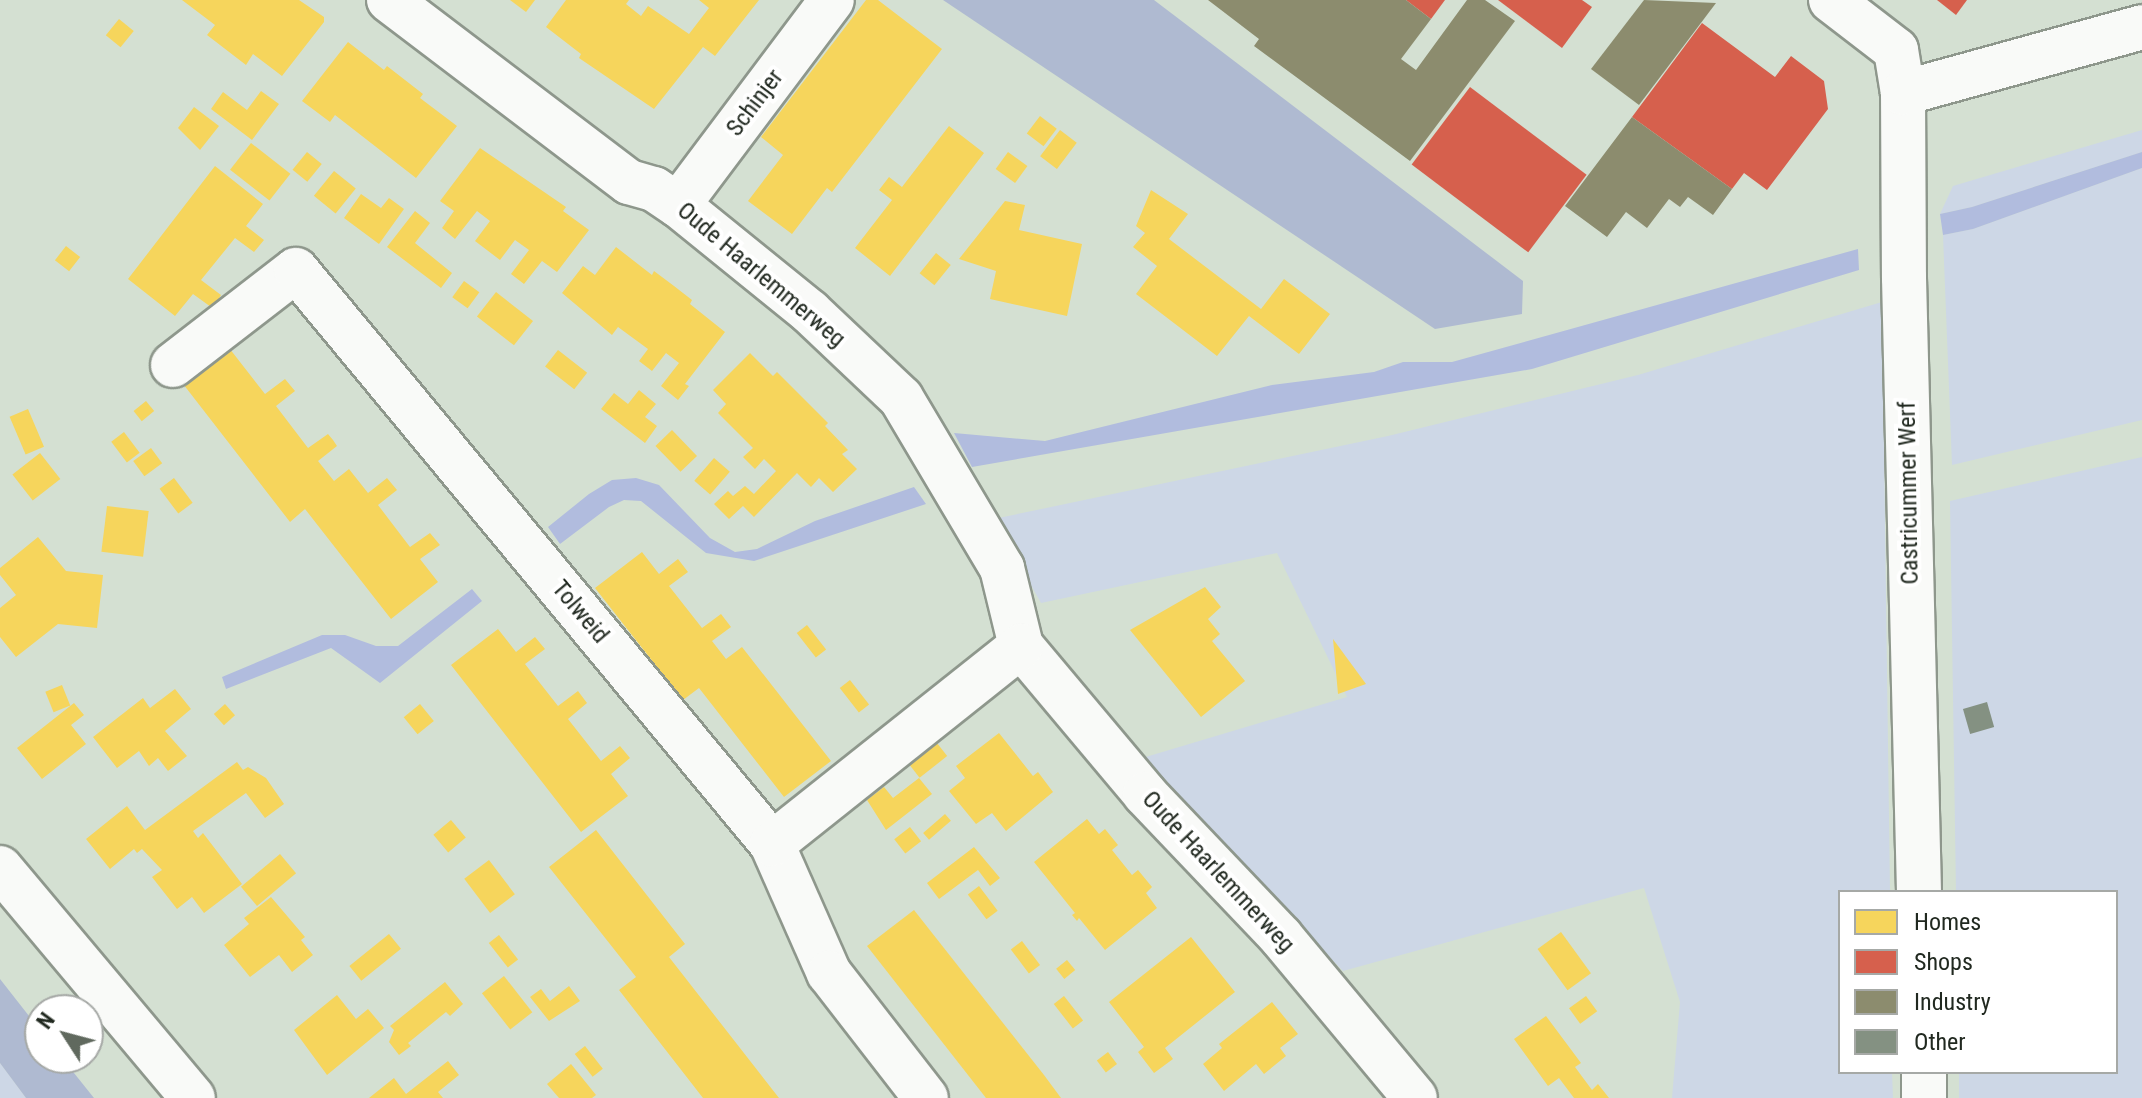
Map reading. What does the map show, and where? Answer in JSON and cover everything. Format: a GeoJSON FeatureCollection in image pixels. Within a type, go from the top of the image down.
{"type":"FeatureCollection","features":[{"type":"Feature","properties":{"kind":"street","name":"Oude Haarlemmerweg"},"geometry":{"type":"LineString","coordinates":[[389,0],[629,182],[654,189],[678,205],[810,312],[901,398],[1002,568],[1021,646],[1145,794],[1281,937],[1415,1098]]}},
{"type":"Feature","properties":{"kind":"street","name":"Schinjer"},"geometry":{"type":"LineString","coordinates":[[678,205],[832,0]]}},
{"type":"Feature","properties":{"kind":"street","name":"Castricummer Werf"},"geometry":{"type":"LineString","coordinates":[[1831,0],[1896,50],[1903,93],[1904,278],[1919,890]]}},
{"type":"Feature","properties":{"kind":"street"},"geometry":{"type":"LineString","coordinates":[[1903,93],[2142,27]]}},
{"type":"Feature","properties":{"kind":"street","name":"Tolweid"},"geometry":{"type":"LineString","coordinates":[[173,365],[296,270],[772,844],[829,973],[926,1098]]}},
{"type":"Feature","properties":{"kind":"street"},"geometry":{"type":"LineString","coordinates":[[772,844],[1021,646]]}},
{"type":"Feature","properties":{"kind":"street"},"geometry":{"type":"LineString","coordinates":[[0,868],[193,1098]]}},
{"type":"Feature","properties":{"kind":"street"},"geometry":{"type":"LineString","coordinates":[[1924,1074],[1924,1098]]}},
{"type":"Feature","properties":{"kind":"shaded area"},"geometry":{"type":"Polygon","coordinates":[[[943,0],[1154,0],[1523,281],[1522,314],[1435,329],[943,0]]]}},
{"type":"Feature","properties":{"kind":"shaded area"},"geometry":{"type":"Polygon","coordinates":[[[2142,130],[2142,152],[1972,207],[1940,214],[1953,186],[2142,130]]]}},
{"type":"Feature","properties":{"kind":"shaded area"},"geometry":{"type":"Polygon","coordinates":[[[2142,152],[2142,168],[1973,229],[1943,235],[1940,214],[1972,207],[2142,152]]]}},
{"type":"Feature","properties":{"kind":"shaded area"},"geometry":{"type":"Polygon","coordinates":[[[2142,168],[2142,420],[1952,465],[1943,235],[1973,229],[2142,168]]]}},
{"type":"Feature","properties":{"kind":"shaded area"},"geometry":{"type":"Polygon","coordinates":[[[1858,249],[1859,270],[1532,369],[972,467],[954,433],[1045,441],[1272,385],[1374,372],[1403,362],[1452,362],[1858,249]]]}},
{"type":"Feature","properties":{"kind":"shaded area"},"geometry":{"type":"Polygon","coordinates":[[[1882,302],[1890,890],[1838,890],[1838,1074],[1892,1074],[1893,1098],[1672,1098],[1680,1002],[1644,888],[1343,971],[1139,759],[1347,697],[1277,553],[1041,603],[994,519],[1388,436],[1638,375],[1882,302]]]}},
{"type":"Feature","properties":{"kind":"shaded area"},"geometry":{"type":"Polygon","coordinates":[[[2142,457],[2142,1098],[1959,1098],[1959,1074],[2118,1074],[2118,890],[1956,890],[1950,501],[2142,457]]]}},
{"type":"Feature","properties":{"kind":"shaded area"},"geometry":{"type":"Polygon","coordinates":[[[636,478],[659,485],[710,538],[735,552],[757,549],[815,521],[914,487],[926,504],[754,561],[706,553],[641,501],[624,500],[609,507],[560,544],[548,527],[612,480],[636,478]]]}},
{"type":"Feature","properties":{"kind":"shaded area"},"geometry":{"type":"Polygon","coordinates":[[[472,589],[482,601],[380,683],[331,648],[226,689],[222,677],[322,635],[345,635],[376,646],[398,646],[472,589]]]}},
{"type":"Feature","properties":{"kind":"shaded area"},"geometry":{"type":"Polygon","coordinates":[[[0,979],[24,1010],[24,1074],[75,1074],[94,1098],[26,1098],[0,1063],[0,979]]]}},
{"type":"Feature","properties":{"kind":"shaded area"},"geometry":{"type":"Polygon","coordinates":[[[0,1063],[26,1098],[0,1098],[0,1063]]]}},
{"type":"Feature","properties":{"kind":"building: Homes"},"geometry":{"type":"Polygon","coordinates":[[[182,0],[299,0],[324,17],[324,22],[282,76],[253,54],[246,65],[207,35],[215,25],[182,0]]]}},
{"type":"Feature","properties":{"kind":"building: Homes"},"geometry":{"type":"Polygon","coordinates":[[[510,0],[535,0],[526,12],[510,0]]]}},
{"type":"Feature","properties":{"kind":"building: Homes"},"geometry":{"type":"Polygon","coordinates":[[[566,0],[629,0],[626,4],[641,16],[648,6],[689,34],[709,8],[699,0],[759,0],[715,56],[703,47],[654,109],[579,58],[581,54],[546,27],[566,0]]]}},
{"type":"Feature","properties":{"kind":"building: Homes"},"geometry":{"type":"Polygon","coordinates":[[[866,0],[878,0],[942,49],[832,192],[827,188],[792,234],[748,201],[783,155],[761,137],[866,0]]]}},
{"type":"Feature","properties":{"kind":"building: Homes"},"geometry":{"type":"Polygon","coordinates":[[[119,19],[134,31],[121,47],[106,35],[119,19]]]}},
{"type":"Feature","properties":{"kind":"building: Homes"},"geometry":{"type":"Polygon","coordinates":[[[348,42],[384,70],[387,66],[423,94],[420,98],[457,126],[416,178],[335,115],[330,122],[302,101],[348,42]]]}},
{"type":"Feature","properties":{"kind":"building: Homes"},"geometry":{"type":"Polygon","coordinates":[[[261,91],[279,104],[252,140],[211,109],[223,92],[247,110],[261,91]]]}},
{"type":"Feature","properties":{"kind":"building: Homes"},"geometry":{"type":"Polygon","coordinates":[[[194,107],[219,126],[200,150],[178,128],[194,107]]]}},
{"type":"Feature","properties":{"kind":"building: Homes"},"geometry":{"type":"Polygon","coordinates":[[[1040,116],[1057,129],[1044,146],[1027,134],[1040,116]]]}},
{"type":"Feature","properties":{"kind":"building: Homes"},"geometry":{"type":"Polygon","coordinates":[[[949,126],[984,153],[890,276],[855,248],[892,200],[879,190],[889,177],[902,187],[949,126]]]}},
{"type":"Feature","properties":{"kind":"building: Homes"},"geometry":{"type":"Polygon","coordinates":[[[1060,130],[1077,143],[1057,169],[1040,156],[1060,130]]]}},
{"type":"Feature","properties":{"kind":"building: Homes"},"geometry":{"type":"Polygon","coordinates":[[[251,143],[290,174],[269,201],[230,170],[251,143]]]}},
{"type":"Feature","properties":{"kind":"building: Homes"},"geometry":{"type":"Polygon","coordinates":[[[480,148],[566,207],[563,211],[589,230],[557,272],[542,261],[524,284],[511,274],[529,250],[515,240],[500,260],[475,241],[490,221],[477,211],[455,239],[442,228],[454,211],[440,201],[480,148]]]}},
{"type":"Feature","properties":{"kind":"building: Homes"},"geometry":{"type":"Polygon","coordinates":[[[307,152],[322,164],[307,182],[293,170],[307,152]]]}},
{"type":"Feature","properties":{"kind":"building: Homes"},"geometry":{"type":"Polygon","coordinates":[[[1008,152],[1027,166],[1015,183],[996,169],[1008,152]]]}},
{"type":"Feature","properties":{"kind":"building: Homes"},"geometry":{"type":"Polygon","coordinates":[[[215,166],[263,204],[246,226],[264,240],[254,252],[235,238],[201,280],[221,295],[217,302],[211,307],[193,294],[175,316],[128,279],[215,166]]]}},
{"type":"Feature","properties":{"kind":"building: Homes"},"geometry":{"type":"Polygon","coordinates":[[[334,171],[356,189],[336,213],[314,196],[334,171]]]}},
{"type":"Feature","properties":{"kind":"building: Homes"},"geometry":{"type":"Polygon","coordinates":[[[1151,190],[1188,214],[1169,239],[1261,309],[1284,279],[1330,314],[1299,354],[1249,316],[1217,356],[1136,294],[1157,266],[1133,247],[1145,233],[1136,226],[1151,190]]]}},
{"type":"Feature","properties":{"kind":"building: Homes"},"geometry":{"type":"Polygon","coordinates":[[[361,194],[381,208],[389,198],[404,209],[379,244],[344,218],[361,194]]]}},
{"type":"Feature","properties":{"kind":"building: Homes"},"geometry":{"type":"Polygon","coordinates":[[[1005,201],[1025,205],[1019,230],[1082,244],[1067,316],[990,299],[996,271],[959,259],[1005,201]]]}},
{"type":"Feature","properties":{"kind":"building: Homes"},"geometry":{"type":"Polygon","coordinates":[[[415,211],[430,223],[415,243],[452,273],[441,288],[387,247],[415,211]]]}},
{"type":"Feature","properties":{"kind":"building: Homes"},"geometry":{"type":"Polygon","coordinates":[[[66,246],[80,257],[69,271],[55,260],[66,246]]]}},
{"type":"Feature","properties":{"kind":"building: Homes"},"geometry":{"type":"Polygon","coordinates":[[[616,247],[692,300],[690,304],[725,332],[685,384],[689,386],[678,400],[661,386],[679,363],[666,353],[652,371],[639,361],[648,349],[618,327],[612,335],[562,293],[583,266],[595,275],[616,247]]]}},
{"type":"Feature","properties":{"kind":"building: Homes"},"geometry":{"type":"Polygon","coordinates":[[[936,253],[951,265],[934,285],[920,273],[936,253]]]}},
{"type":"Feature","properties":{"kind":"building: Homes"},"geometry":{"type":"Polygon","coordinates":[[[464,281],[479,292],[468,308],[452,297],[464,281]]]}},
{"type":"Feature","properties":{"kind":"building: Homes"},"geometry":{"type":"Polygon","coordinates":[[[496,292],[533,321],[514,345],[477,316],[496,292]]]}},
{"type":"Feature","properties":{"kind":"building: Homes"},"geometry":{"type":"Polygon","coordinates":[[[226,344],[265,394],[285,379],[295,391],[276,406],[308,448],[328,434],[333,440],[337,446],[318,461],[334,481],[349,469],[368,493],[387,478],[397,490],[378,505],[410,547],[430,533],[440,545],[420,559],[438,582],[391,619],[305,509],[290,522],[180,380],[226,344]]]}},
{"type":"Feature","properties":{"kind":"building: Homes"},"geometry":{"type":"Polygon","coordinates":[[[558,350],[587,373],[574,389],[545,367],[558,350]]]}},
{"type":"Feature","properties":{"kind":"building: Homes"},"geometry":{"type":"Polygon","coordinates":[[[750,353],[773,376],[777,372],[828,423],[825,426],[848,450],[842,454],[857,469],[833,492],[819,478],[811,487],[797,473],[754,517],[743,506],[729,519],[714,504],[728,491],[733,496],[745,486],[754,494],[776,471],[764,459],[755,469],[743,457],[753,448],[718,413],[726,404],[713,390],[750,353]]]}},
{"type":"Feature","properties":{"kind":"building: Homes"},"geometry":{"type":"Polygon","coordinates":[[[639,390],[656,404],[645,417],[657,426],[645,443],[601,409],[614,393],[628,404],[639,390]]]}},
{"type":"Feature","properties":{"kind":"building: Homes"},"geometry":{"type":"Polygon","coordinates":[[[146,401],[154,411],[142,421],[134,411],[146,401]]]}},
{"type":"Feature","properties":{"kind":"building: Homes"},"geometry":{"type":"Polygon","coordinates":[[[28,409],[44,447],[26,455],[10,417],[28,409]]]}},
{"type":"Feature","properties":{"kind":"building: Homes"},"geometry":{"type":"Polygon","coordinates":[[[672,430],[697,456],[680,472],[655,446],[672,430]]]}},
{"type":"Feature","properties":{"kind":"building: Homes"},"geometry":{"type":"Polygon","coordinates":[[[124,432],[140,453],[127,462],[111,442],[124,432]]]}},
{"type":"Feature","properties":{"kind":"building: Homes"},"geometry":{"type":"Polygon","coordinates":[[[151,448],[162,463],[144,476],[133,461],[151,448]]]}},
{"type":"Feature","properties":{"kind":"building: Homes"},"geometry":{"type":"Polygon","coordinates":[[[40,453],[60,479],[33,501],[12,475],[40,453]]]}},
{"type":"Feature","properties":{"kind":"building: Homes"},"geometry":{"type":"Polygon","coordinates":[[[714,458],[730,472],[710,494],[694,481],[714,458]]]}},
{"type":"Feature","properties":{"kind":"building: Homes"},"geometry":{"type":"Polygon","coordinates":[[[174,478],[193,503],[178,514],[160,489],[174,478]]]}},
{"type":"Feature","properties":{"kind":"building: Homes"},"geometry":{"type":"Polygon","coordinates":[[[107,506],[149,511],[143,557],[101,552],[107,506]]]}},
{"type":"Feature","properties":{"kind":"building: Homes"},"geometry":{"type":"Polygon","coordinates":[[[38,537],[66,571],[103,575],[97,628],[58,624],[16,657],[0,637],[0,608],[16,595],[0,575],[0,568],[38,537]]]}},
{"type":"Feature","properties":{"kind":"building: Homes"},"geometry":{"type":"Polygon","coordinates":[[[642,552],[659,574],[678,559],[688,572],[669,586],[702,628],[721,614],[731,627],[712,641],[726,659],[742,647],[831,761],[784,797],[699,688],[683,700],[595,588],[642,552]]]}},
{"type":"Feature","properties":{"kind":"building: Homes"},"geometry":{"type":"Polygon","coordinates":[[[1205,587],[1221,607],[1208,619],[1220,634],[1212,641],[1245,681],[1201,717],[1130,630],[1205,587]]]}},
{"type":"Feature","properties":{"kind":"building: Homes"},"geometry":{"type":"Polygon","coordinates":[[[807,625],[826,649],[816,657],[797,633],[807,625]]]}},
{"type":"Feature","properties":{"kind":"building: Homes"},"geometry":{"type":"Polygon","coordinates":[[[498,629],[516,652],[535,637],[545,649],[525,664],[558,706],[578,691],[587,703],[568,719],[601,761],[620,746],[630,758],[611,774],[628,796],[581,832],[451,665],[498,629]]]}},
{"type":"Feature","properties":{"kind":"building: Homes"},"geometry":{"type":"Polygon","coordinates":[[[1333,639],[1366,684],[1338,694],[1333,639]]]}},
{"type":"Feature","properties":{"kind":"building: Homes"},"geometry":{"type":"Polygon","coordinates":[[[850,680],[869,704],[859,712],[840,688],[850,680]]]}},
{"type":"Feature","properties":{"kind":"building: Homes"},"geometry":{"type":"Polygon","coordinates":[[[62,685],[70,705],[54,712],[45,692],[62,685]]]}},
{"type":"Feature","properties":{"kind":"building: Homes"},"geometry":{"type":"Polygon","coordinates":[[[175,689],[191,709],[165,731],[187,756],[168,771],[158,758],[149,766],[139,751],[117,768],[93,737],[143,698],[150,708],[175,689]]]}},
{"type":"Feature","properties":{"kind":"building: Homes"},"geometry":{"type":"Polygon","coordinates":[[[74,703],[84,715],[71,725],[86,744],[42,779],[17,748],[74,703]]]}},
{"type":"Feature","properties":{"kind":"building: Homes"},"geometry":{"type":"Polygon","coordinates":[[[225,704],[235,715],[224,725],[214,714],[225,704]]]}},
{"type":"Feature","properties":{"kind":"building: Homes"},"geometry":{"type":"Polygon","coordinates":[[[420,704],[434,721],[418,734],[404,717],[420,704]]]}},
{"type":"Feature","properties":{"kind":"building: Homes"},"geometry":{"type":"Polygon","coordinates":[[[999,733],[1033,776],[1038,772],[1053,792],[1006,831],[992,813],[976,824],[949,791],[965,778],[956,766],[999,733]]]}},
{"type":"Feature","properties":{"kind":"building: Homes"},"geometry":{"type":"Polygon","coordinates":[[[933,738],[947,756],[920,778],[905,760],[933,738]]]}},
{"type":"Feature","properties":{"kind":"building: Homes"},"geometry":{"type":"Polygon","coordinates":[[[237,762],[243,770],[248,767],[266,778],[284,804],[265,818],[246,793],[193,831],[198,838],[203,833],[242,884],[204,913],[192,897],[177,909],[152,877],[162,870],[142,849],[137,853],[134,849],[110,869],[86,839],[127,806],[145,830],[237,762]]]}},
{"type":"Feature","properties":{"kind":"building: Homes"},"geometry":{"type":"Polygon","coordinates":[[[919,778],[932,794],[886,830],[867,800],[884,787],[893,798],[919,778]]]}},
{"type":"Feature","properties":{"kind":"building: Homes"},"geometry":{"type":"Polygon","coordinates":[[[945,814],[951,821],[929,840],[923,833],[945,814]]]}},
{"type":"Feature","properties":{"kind":"building: Homes"},"geometry":{"type":"Polygon","coordinates":[[[1087,819],[1099,834],[1105,829],[1118,845],[1112,850],[1132,875],[1138,870],[1152,887],[1146,893],[1157,908],[1105,950],[1079,918],[1077,921],[1072,915],[1075,913],[1034,862],[1087,819]]]}},
{"type":"Feature","properties":{"kind":"building: Homes"},"geometry":{"type":"Polygon","coordinates":[[[451,820],[466,838],[448,852],[433,835],[451,820]]]}},
{"type":"Feature","properties":{"kind":"building: Homes"},"geometry":{"type":"Polygon","coordinates":[[[910,827],[921,841],[905,853],[894,839],[910,827]]]}},
{"type":"Feature","properties":{"kind":"building: Homes"},"geometry":{"type":"Polygon","coordinates":[[[596,830],[685,944],[669,957],[779,1098],[703,1098],[619,990],[636,977],[549,867],[596,830]]]}},
{"type":"Feature","properties":{"kind":"building: Homes"},"geometry":{"type":"Polygon","coordinates":[[[974,847],[1000,878],[990,886],[978,870],[939,899],[927,883],[974,847]]]}},
{"type":"Feature","properties":{"kind":"building: Homes"},"geometry":{"type":"Polygon","coordinates":[[[280,854],[296,873],[257,906],[241,887],[280,854]]]}},
{"type":"Feature","properties":{"kind":"building: Homes"},"geometry":{"type":"Polygon","coordinates":[[[489,860],[515,894],[490,913],[464,879],[489,860]]]}},
{"type":"Feature","properties":{"kind":"building: Homes"},"geometry":{"type":"Polygon","coordinates":[[[979,886],[998,911],[986,919],[968,894],[979,886]]]}},
{"type":"Feature","properties":{"kind":"building: Homes"},"geometry":{"type":"Polygon","coordinates":[[[271,897],[305,937],[301,940],[313,955],[292,972],[279,955],[250,977],[224,945],[249,924],[244,918],[271,897]]]}},
{"type":"Feature","properties":{"kind":"building: Homes"},"geometry":{"type":"Polygon","coordinates":[[[914,910],[1061,1098],[986,1098],[867,946],[914,910]]]}},
{"type":"Feature","properties":{"kind":"building: Homes"},"geometry":{"type":"Polygon","coordinates":[[[1561,932],[1591,973],[1568,990],[1538,949],[1561,932]]]}},
{"type":"Feature","properties":{"kind":"building: Homes"},"geometry":{"type":"Polygon","coordinates":[[[389,934],[401,949],[361,981],[349,966],[389,934]]]}},
{"type":"Feature","properties":{"kind":"building: Homes"},"geometry":{"type":"Polygon","coordinates":[[[499,935],[518,959],[508,967],[489,943],[499,935]]]}},
{"type":"Feature","properties":{"kind":"building: Homes"},"geometry":{"type":"Polygon","coordinates":[[[1191,937],[1235,992],[1165,1048],[1173,1059],[1154,1073],[1138,1052],[1144,1047],[1109,1002],[1191,937]]]}},
{"type":"Feature","properties":{"kind":"building: Homes"},"geometry":{"type":"Polygon","coordinates":[[[1022,941],[1040,965],[1029,973],[1011,949],[1022,941]]]}},
{"type":"Feature","properties":{"kind":"building: Homes"},"geometry":{"type":"Polygon","coordinates":[[[1067,960],[1075,970],[1064,979],[1056,969],[1067,960]]]}},
{"type":"Feature","properties":{"kind":"building: Homes"},"geometry":{"type":"Polygon","coordinates":[[[504,976],[532,1012],[510,1029],[482,993],[504,976]]]}},
{"type":"Feature","properties":{"kind":"building: Homes"},"geometry":{"type":"Polygon","coordinates":[[[445,982],[463,1004],[450,1016],[446,1012],[408,1043],[411,1046],[399,1055],[389,1042],[394,1030],[390,1026],[445,982]]]}},
{"type":"Feature","properties":{"kind":"building: Homes"},"geometry":{"type":"Polygon","coordinates":[[[569,986],[580,1001],[549,1021],[530,997],[541,989],[550,1001],[569,986]]]}},
{"type":"Feature","properties":{"kind":"building: Homes"},"geometry":{"type":"Polygon","coordinates":[[[337,995],[356,1019],[368,1009],[384,1028],[327,1075],[294,1030],[337,995]]]}},
{"type":"Feature","properties":{"kind":"building: Homes"},"geometry":{"type":"Polygon","coordinates":[[[1064,996],[1083,1020],[1073,1028],[1054,1004],[1064,996]]]}},
{"type":"Feature","properties":{"kind":"building: Homes"},"geometry":{"type":"Polygon","coordinates":[[[1586,996],[1597,1011],[1580,1024],[1569,1008],[1586,996]]]}},
{"type":"Feature","properties":{"kind":"building: Homes"},"geometry":{"type":"Polygon","coordinates":[[[1272,1002],[1298,1034],[1280,1048],[1286,1056],[1264,1074],[1256,1064],[1224,1091],[1203,1064],[1222,1048],[1219,1044],[1272,1002]]]}},
{"type":"Feature","properties":{"kind":"building: Homes"},"geometry":{"type":"Polygon","coordinates":[[[1546,1016],[1581,1063],[1575,1067],[1592,1090],[1598,1084],[1609,1098],[1574,1098],[1559,1078],[1548,1086],[1514,1039],[1546,1016]]]}},
{"type":"Feature","properties":{"kind":"building: Homes"},"geometry":{"type":"Polygon","coordinates":[[[585,1046],[603,1069],[593,1077],[575,1054],[585,1046]]]}},
{"type":"Feature","properties":{"kind":"building: Homes"},"geometry":{"type":"Polygon","coordinates":[[[1108,1052],[1117,1064],[1106,1072],[1097,1060],[1108,1052]]]}},
{"type":"Feature","properties":{"kind":"building: Homes"},"geometry":{"type":"Polygon","coordinates":[[[448,1061],[459,1075],[438,1092],[443,1098],[369,1098],[394,1078],[406,1094],[448,1061]]]}},
{"type":"Feature","properties":{"kind":"building: Homes"},"geometry":{"type":"Polygon","coordinates":[[[571,1064],[596,1095],[592,1098],[559,1098],[547,1084],[571,1064]]]}},
{"type":"Feature","properties":{"kind":"building: Shops"},"geometry":{"type":"Polygon","coordinates":[[[1406,0],[1445,0],[1431,19],[1406,0]]]}},
{"type":"Feature","properties":{"kind":"building: Shops"},"geometry":{"type":"Polygon","coordinates":[[[1498,0],[1582,0],[1592,7],[1562,48],[1498,0]]]}},
{"type":"Feature","properties":{"kind":"building: Shops"},"geometry":{"type":"Polygon","coordinates":[[[1937,0],[1967,0],[1956,15],[1937,0]]]}},
{"type":"Feature","properties":{"kind":"building: Shops"},"geometry":{"type":"Polygon","coordinates":[[[1702,23],[1775,77],[1791,56],[1824,81],[1828,109],[1767,190],[1744,173],[1732,189],[1632,117],[1702,23]]]}},
{"type":"Feature","properties":{"kind":"building: Shops"},"geometry":{"type":"Polygon","coordinates":[[[1470,87],[1587,175],[1528,252],[1412,164],[1470,87]]]}},
{"type":"Feature","properties":{"kind":"building: Industry"},"geometry":{"type":"Polygon","coordinates":[[[1208,0],[1406,0],[1431,19],[1401,59],[1416,70],[1467,0],[1485,0],[1515,21],[1410,161],[1254,46],[1259,39],[1208,0]]]}},
{"type":"Feature","properties":{"kind":"building: Industry"},"geometry":{"type":"Polygon","coordinates":[[[1644,0],[1716,3],[1639,105],[1591,69],[1644,0]]]}},
{"type":"Feature","properties":{"kind":"building: Industry"},"geometry":{"type":"Polygon","coordinates":[[[1632,117],[1732,189],[1713,215],[1688,197],[1680,207],[1669,199],[1647,228],[1626,212],[1607,237],[1565,206],[1632,117]]]}},
{"type":"Feature","properties":{"kind":"building: Other"},"geometry":{"type":"Polygon","coordinates":[[[1987,702],[1994,727],[1970,734],[1963,709],[1987,702]]]}}]}
